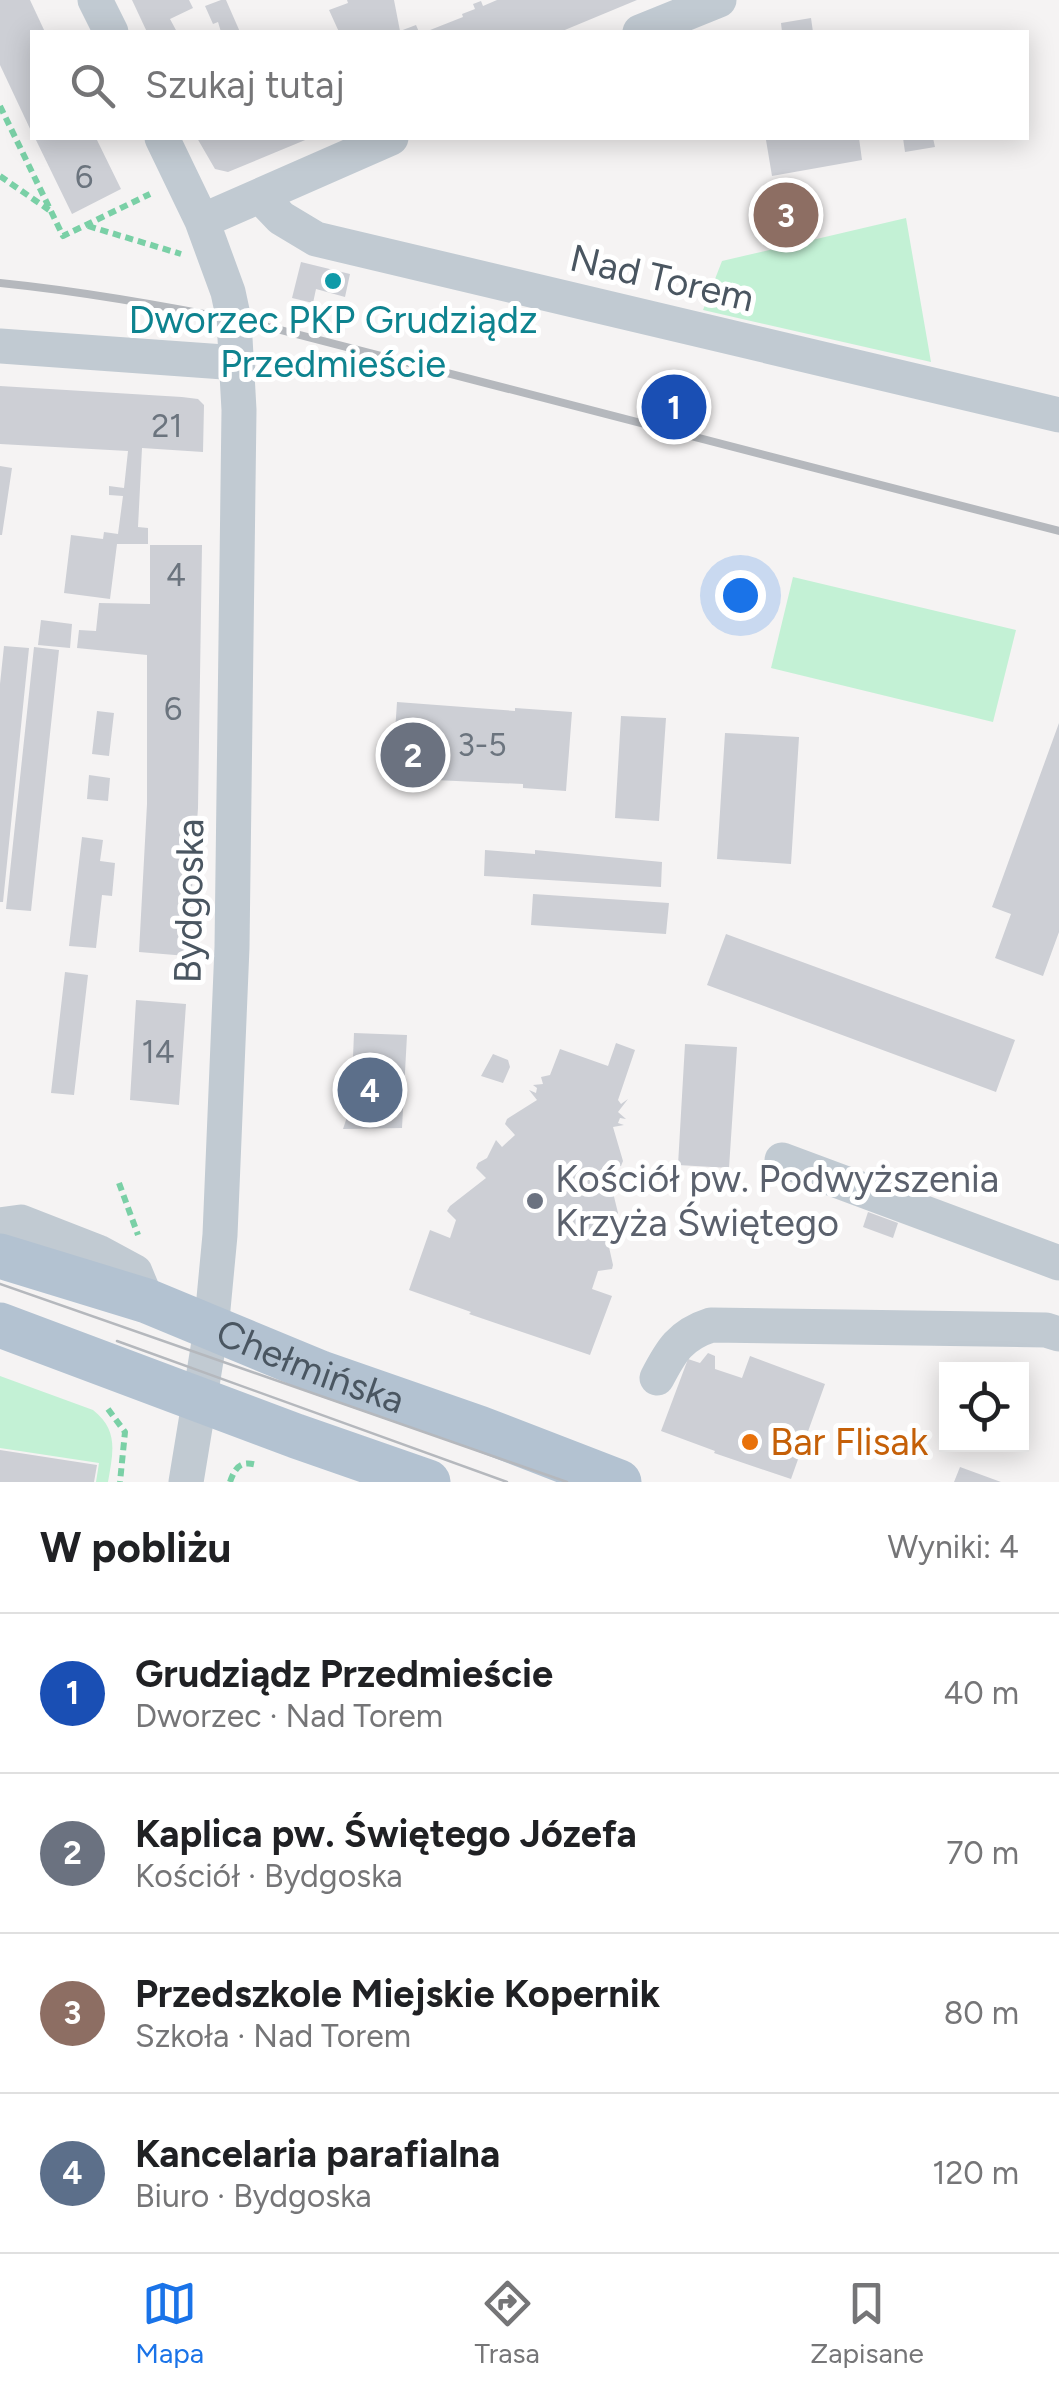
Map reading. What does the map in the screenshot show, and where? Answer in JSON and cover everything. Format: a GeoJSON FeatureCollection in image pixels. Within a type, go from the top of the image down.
{"type":"FeatureCollection","features":[{"type":"Feature","properties":{"kind":"main road","name":"Chełmińska"},"geometry":{"type":"LineString","coordinates":[[0,1256],[147,1301],[211,1330],[618,1482]]}},
{"type":"Feature","properties":{"kind":"main road","name":"Chełmińska"},"geometry":{"type":"LineString","coordinates":[[0,1325],[428,1482]]}},
{"type":"Feature","properties":{"kind":"street"},"geometry":{"type":"LineString","coordinates":[[96,0],[110,30]]}},
{"type":"Feature","properties":{"kind":"street"},"geometry":{"type":"LineString","coordinates":[[645,30],[719,0]]}},
{"type":"Feature","properties":{"kind":"street","name":"Bydgoska"},"geometry":{"type":"LineString","coordinates":[[163,140],[202,221],[228,292],[238,363],[232,947],[220,1235],[211,1330],[186,1482]]}},
{"type":"Feature","properties":{"kind":"street"},"geometry":{"type":"LineString","coordinates":[[202,221],[386,140]]}},
{"type":"Feature","properties":{"kind":"street","name":"Nad Torem"},"geometry":{"type":"LineString","coordinates":[[260,196],[281,218],[316,239],[1059,415]]}},
{"type":"Feature","properties":{"kind":"street"},"geometry":{"type":"LineString","coordinates":[[0,346],[238,363]]}},
{"type":"Feature","properties":{"kind":"street"},"geometry":{"type":"LineString","coordinates":[[782,1160],[1059,1263]]}},
{"type":"Feature","properties":{"kind":"street"},"geometry":{"type":"LineString","coordinates":[[0,1225],[21,1222],[98,1252],[135,1272],[147,1301]]}},
{"type":"Feature","properties":{"kind":"street"},"geometry":{"type":"LineString","coordinates":[[657,1378],[675,1344],[710,1325],[1046,1330],[1059,1334]]}},
{"type":"Feature","properties":{"kind":"path"},"geometry":{"type":"LineString","coordinates":[[0,106],[63,236],[150,194]]}},
{"type":"Feature","properties":{"kind":"path"},"geometry":{"type":"LineString","coordinates":[[0,176],[50,210]]}},
{"type":"Feature","properties":{"kind":"path"},"geometry":{"type":"LineString","coordinates":[[86,225],[192,257]]}},
{"type":"Feature","properties":{"kind":"path"},"geometry":{"type":"LineString","coordinates":[[119,1183],[142,1246]]}},
{"type":"Feature","properties":{"kind":"path"},"geometry":{"type":"LineString","coordinates":[[91,1401],[107,1408],[124,1432],[120,1482]]}},
{"type":"Feature","properties":{"kind":"path"},"geometry":{"type":"LineString","coordinates":[[230,1482],[241,1464],[267,1468]]}},
{"type":"Feature","properties":{"kind":"green space"},"geometry":{"type":"Polygon","coordinates":[[[906,218],[931,362],[703,310],[722,261],[906,218]]]}},
{"type":"Feature","properties":{"kind":"green space"},"geometry":{"type":"Polygon","coordinates":[[[793,577],[1016,630],[993,722],[771,668],[793,577]]]}},
{"type":"Feature","properties":{"kind":"green space"},"geometry":{"type":"Polygon","coordinates":[[[0,1376],[93,1410],[107,1426],[112,1443],[108,1482],[96,1482],[99,1463],[0,1448],[0,1376]]]}},
{"type":"Feature","properties":{"kind":"building"},"geometry":{"type":"Polygon","coordinates":[[[0,0],[30,0],[44,30],[30,30],[30,129],[0,65],[0,0]]]}},
{"type":"Feature","properties":{"kind":"building"},"geometry":{"type":"Polygon","coordinates":[[[132,0],[189,0],[193,8],[170,19],[176,30],[146,30],[132,0]]]}},
{"type":"Feature","properties":{"kind":"building"},"geometry":{"type":"Polygon","coordinates":[[[226,0],[239,30],[220,30],[205,6],[226,0]]]}},
{"type":"Feature","properties":{"kind":"building"},"geometry":{"type":"Polygon","coordinates":[[[347,0],[394,0],[400,30],[338,30],[329,10],[348,3],[347,0]]]}},
{"type":"Feature","properties":{"kind":"building"},"geometry":{"type":"Polygon","coordinates":[[[497,0],[637,0],[565,30],[430,30],[463,17],[462,14],[475,9],[473,4],[481,1],[483,6],[497,0]]]}},
{"type":"Feature","properties":{"kind":"building"},"geometry":{"type":"Polygon","coordinates":[[[811,18],[813,30],[782,30],[781,23],[811,18]]]}},
{"type":"Feature","properties":{"kind":"building"},"geometry":{"type":"Polygon","coordinates":[[[36,140],[97,140],[121,189],[72,214],[36,140]]]}},
{"type":"Feature","properties":{"kind":"building"},"geometry":{"type":"Polygon","coordinates":[[[198,140],[305,140],[228,172],[215,169],[198,140]]]}},
{"type":"Feature","properties":{"kind":"building"},"geometry":{"type":"Polygon","coordinates":[[[766,140],[859,140],[862,160],[772,176],[766,140]]]}},
{"type":"Feature","properties":{"kind":"building"},"geometry":{"type":"Polygon","coordinates":[[[903,140],[933,140],[935,147],[905,152],[903,140]]]}},
{"type":"Feature","properties":{"kind":"building"},"geometry":{"type":"Polygon","coordinates":[[[301,262],[350,274],[345,297],[316,289],[313,303],[292,298],[301,262]]]}},
{"type":"Feature","properties":{"kind":"building"},"geometry":{"type":"Polygon","coordinates":[[[0,386],[182,397],[198,399],[204,405],[203,452],[142,448],[138,527],[148,528],[148,544],[117,544],[110,599],[64,593],[71,535],[103,539],[104,532],[118,534],[123,496],[109,495],[109,486],[124,488],[128,451],[0,444],[0,386]]]}},
{"type":"Feature","properties":{"kind":"building"},"geometry":{"type":"Polygon","coordinates":[[[0,466],[12,468],[2,535],[0,535],[0,466]]]}},
{"type":"Feature","properties":{"kind":"building"},"geometry":{"type":"Polygon","coordinates":[[[150,545],[202,545],[198,808],[187,956],[139,952],[147,804],[147,655],[77,648],[79,630],[96,631],[99,603],[150,604],[150,545]]]}},
{"type":"Feature","properties":{"kind":"building"},"geometry":{"type":"Polygon","coordinates":[[[41,620],[72,624],[70,648],[38,645],[41,620]]]}},
{"type":"Feature","properties":{"kind":"building"},"geometry":{"type":"Polygon","coordinates":[[[4,646],[29,648],[0,902],[0,684],[4,646]]]}},
{"type":"Feature","properties":{"kind":"building"},"geometry":{"type":"Polygon","coordinates":[[[34,647],[59,650],[31,911],[6,909],[34,647]]]}},
{"type":"Feature","properties":{"kind":"building"},"geometry":{"type":"Polygon","coordinates":[[[397,702],[572,712],[566,791],[523,788],[523,784],[392,778],[397,702]]]}},
{"type":"Feature","properties":{"kind":"building"},"geometry":{"type":"Polygon","coordinates":[[[97,711],[114,713],[109,756],[92,754],[97,711]]]}},
{"type":"Feature","properties":{"kind":"building"},"geometry":{"type":"Polygon","coordinates":[[[621,716],[666,718],[659,821],[615,818],[621,716]]]}},
{"type":"Feature","properties":{"kind":"building"},"geometry":{"type":"Polygon","coordinates":[[[1059,723],[1059,932],[1043,976],[995,958],[1011,914],[992,907],[1059,723]]]}},
{"type":"Feature","properties":{"kind":"building"},"geometry":{"type":"Polygon","coordinates":[[[725,733],[799,737],[791,864],[717,859],[725,733]]]}},
{"type":"Feature","properties":{"kind":"building"},"geometry":{"type":"Polygon","coordinates":[[[89,775],[110,778],[108,801],[87,799],[89,775]]]}},
{"type":"Feature","properties":{"kind":"building"},"geometry":{"type":"Polygon","coordinates":[[[82,837],[103,840],[100,861],[115,863],[112,896],[102,895],[96,948],[69,946],[82,837]]]}},
{"type":"Feature","properties":{"kind":"building"},"geometry":{"type":"Polygon","coordinates":[[[485,850],[535,854],[535,850],[662,862],[661,887],[484,876],[485,850]]]}},
{"type":"Feature","properties":{"kind":"building"},"geometry":{"type":"Polygon","coordinates":[[[533,894],[669,903],[666,934],[531,925],[533,894]]]}},
{"type":"Feature","properties":{"kind":"building"},"geometry":{"type":"Polygon","coordinates":[[[726,934],[1015,1040],[996,1092],[707,985],[726,934]]]}},
{"type":"Feature","properties":{"kind":"building"},"geometry":{"type":"Polygon","coordinates":[[[65,972],[88,975],[74,1095],[51,1093],[65,972]]]}},
{"type":"Feature","properties":{"kind":"building"},"geometry":{"type":"Polygon","coordinates":[[[136,1000],[186,1004],[179,1105],[130,1100],[136,1000]]]}},
{"type":"Feature","properties":{"kind":"building"},"geometry":{"type":"Polygon","coordinates":[[[354,1033],[407,1035],[402,1128],[343,1129],[351,1105],[354,1033]]]}},
{"type":"Feature","properties":{"kind":"building","name":"Kościół pw. Podwyższenia Krzyża Świętego"},"geometry":{"type":"Polygon","coordinates":[[[616,1043],[635,1050],[618,1100],[621,1104],[628,1099],[618,1112],[626,1119],[620,1118],[618,1123],[624,1125],[613,1127],[623,1161],[621,1166],[607,1168],[618,1213],[617,1218],[603,1220],[613,1265],[612,1269],[598,1271],[592,1289],[612,1296],[590,1355],[409,1290],[430,1230],[450,1238],[456,1220],[447,1211],[486,1178],[476,1168],[478,1163],[487,1158],[496,1140],[502,1147],[515,1135],[505,1124],[507,1119],[537,1100],[529,1090],[536,1093],[533,1085],[543,1084],[541,1077],[550,1075],[560,1049],[608,1066],[616,1043]]]}},
{"type":"Feature","properties":{"kind":"building"},"geometry":{"type":"Polygon","coordinates":[[[685,1044],[737,1047],[729,1168],[678,1165],[685,1044]]]}},
{"type":"Feature","properties":{"kind":"building"},"geometry":{"type":"Polygon","coordinates":[[[493,1054],[508,1060],[510,1067],[503,1083],[481,1076],[493,1054]]]}},
{"type":"Feature","properties":{"kind":"building"},"geometry":{"type":"Polygon","coordinates":[[[868,1212],[898,1223],[893,1238],[863,1227],[868,1212]]]}},
{"type":"Feature","properties":{"kind":"building"},"geometry":{"type":"Polygon","coordinates":[[[708,1353],[715,1356],[715,1369],[742,1378],[750,1356],[825,1384],[791,1479],[661,1431],[688,1359],[700,1363],[708,1353]]]}},
{"type":"Feature","properties":{"kind":"building"},"geometry":{"type":"Polygon","coordinates":[[[0,1450],[97,1465],[94,1482],[0,1482],[0,1450]]]}},
{"type":"Feature","properties":{"kind":"building"},"geometry":{"type":"Polygon","coordinates":[[[960,1467],[1001,1482],[954,1482],[960,1467]]]}},
{"type":"Feature","properties":{"kind":"tram line"},"geometry":{"type":"LineString","coordinates":[[0,1284],[567,1482]]}},
{"type":"Feature","properties":{"kind":"tram line"},"geometry":{"type":"LineString","coordinates":[[117,1341],[507,1482]]}},
{"type":"Feature","properties":{"kind":"railway"},"geometry":{"type":"LineString","coordinates":[[0,283],[133,301],[265,326],[1059,531]]}},
{"type":"Feature","properties":{"kind":"place","name":"Przedszkole Miejskie Kopernik"},"geometry":{"type":"Point","coordinates":[786,215]}},
{"type":"Feature","properties":{"kind":"place","name":"Dworzec PKP Grudziądz Przedmieście"},"geometry":{"type":"Point","coordinates":[333,281]}},
{"type":"Feature","properties":{"kind":"place","name":"Grudziądz Przedmieście"},"geometry":{"type":"Point","coordinates":[674,407]}},
{"type":"Feature","properties":{"kind":"place","name":"Kaplica pw. Świętego Józefa"},"geometry":{"type":"Point","coordinates":[413,755]}},
{"type":"Feature","properties":{"kind":"place","name":"Kancelaria parafialna"},"geometry":{"type":"Point","coordinates":[370,1090]}},
{"type":"Feature","properties":{"kind":"place","name":"Kościół pw. Podwyższenia Krzyża Świętego"},"geometry":{"type":"Point","coordinates":[535,1201]}},
{"type":"Feature","properties":{"kind":"place","name":"Bar Flisak"},"geometry":{"type":"Point","coordinates":[750,1442]}}]}
